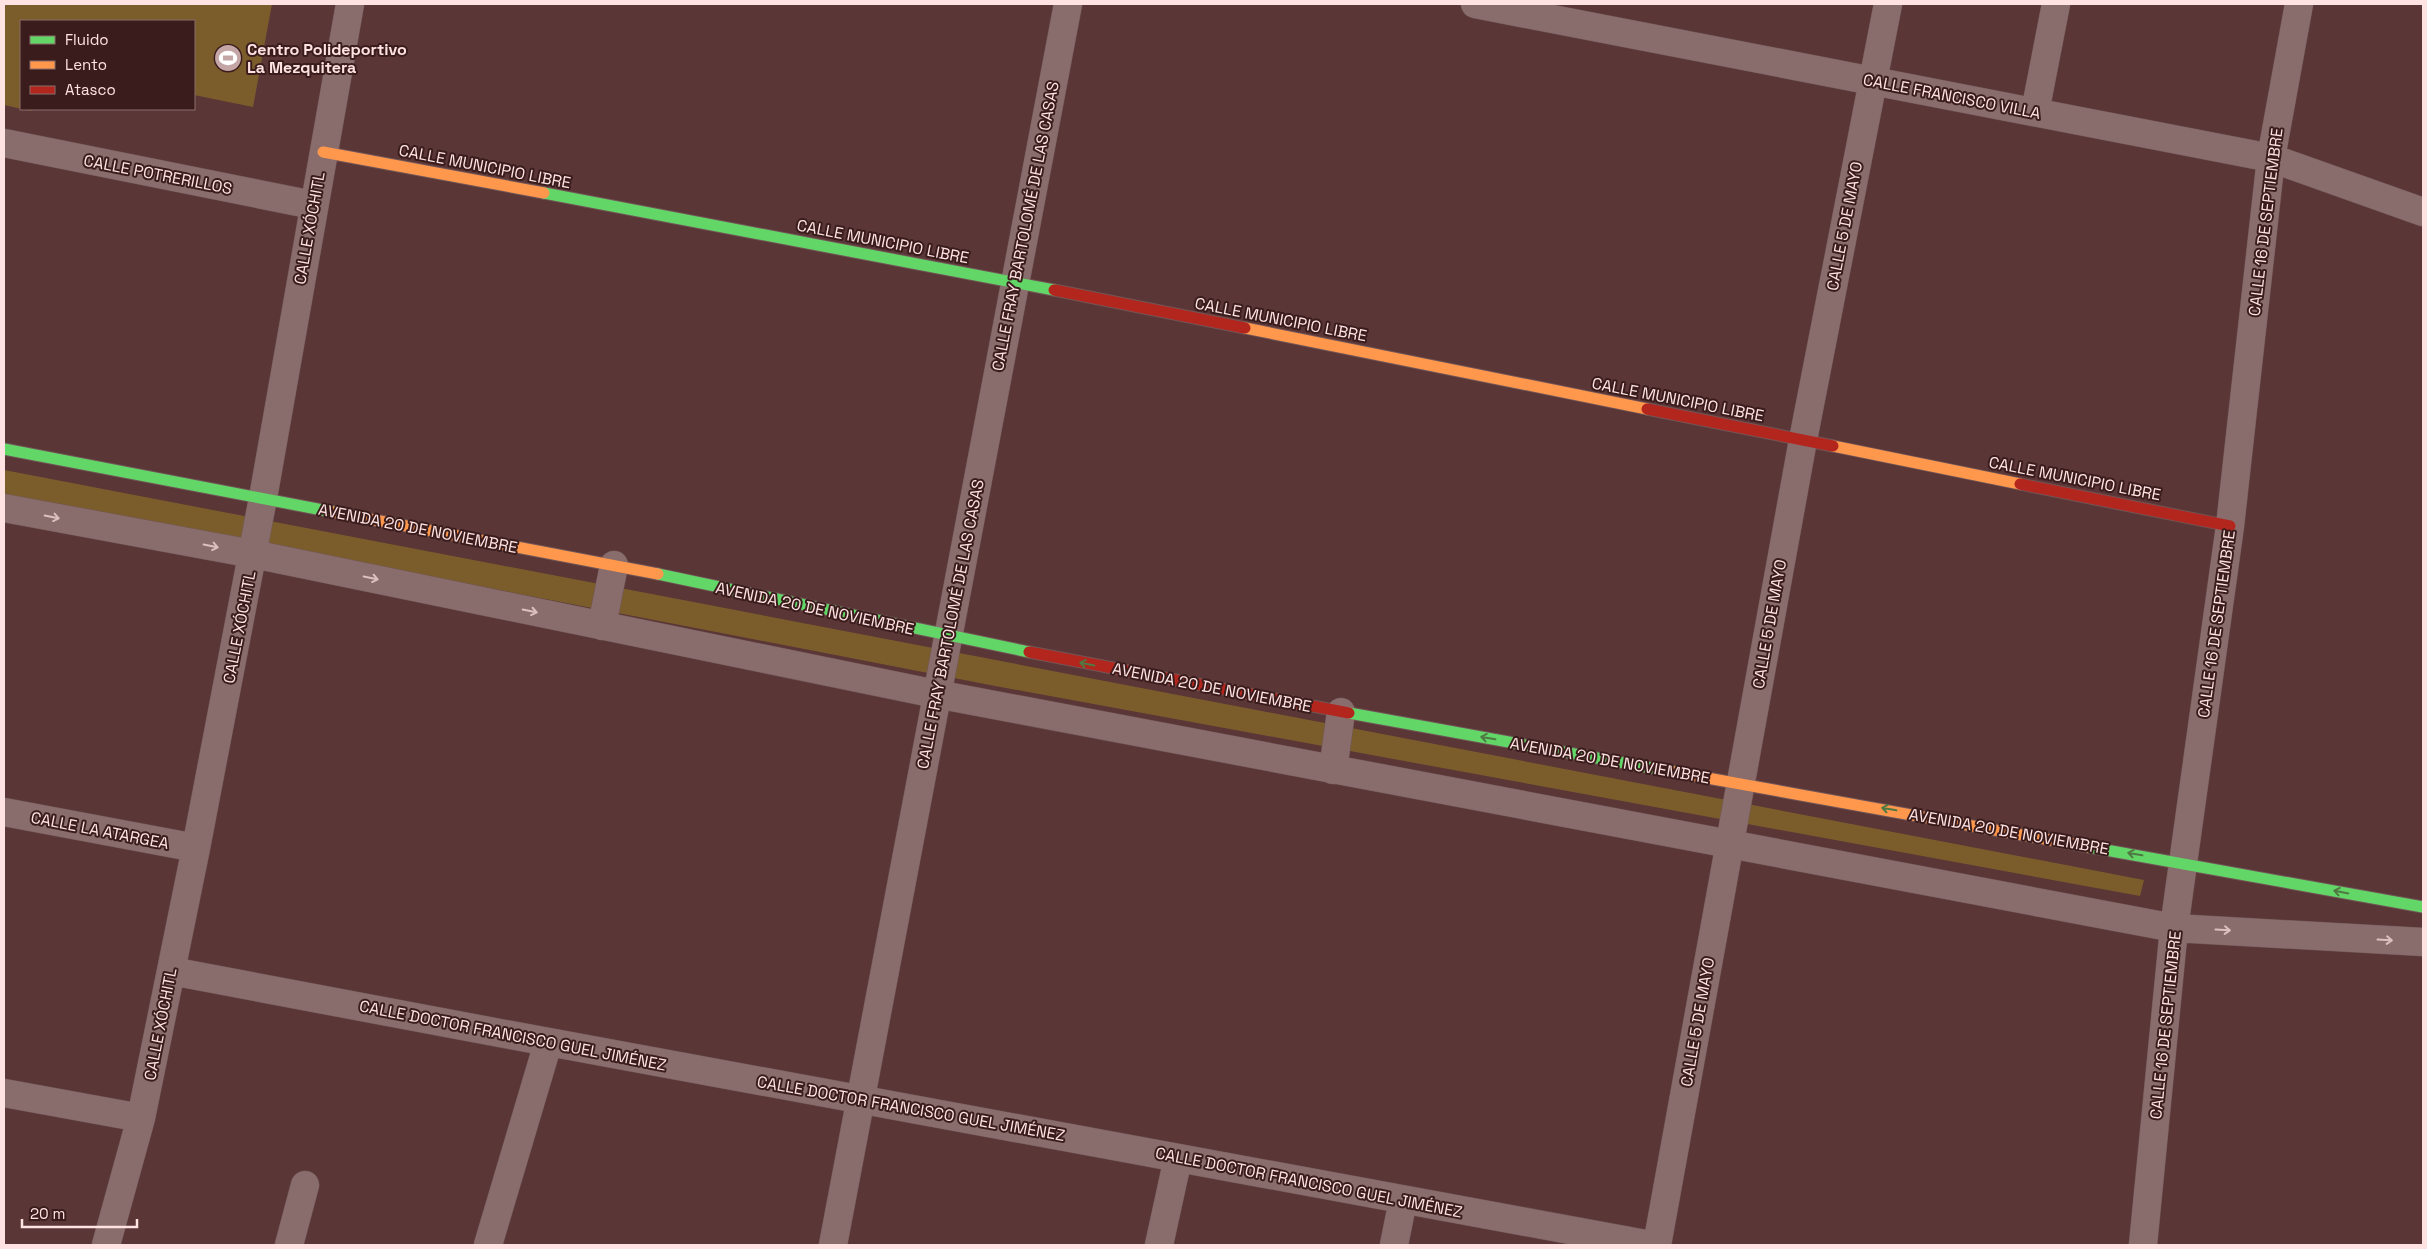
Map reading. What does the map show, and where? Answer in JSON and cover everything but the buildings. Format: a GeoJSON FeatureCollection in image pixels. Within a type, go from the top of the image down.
{"type":"FeatureCollection","features":[{"type":"Feature","properties":{"kind":"street","name":"CALLE XÓCHITL"},"geometry":{"type":"LineString","coordinates":[[106,1245],[141,1118],[196,848],[263,498],[313,205],[350,4]]}},
{"type":"Feature","properties":{"kind":"street","name":"CALLE FRAY BARTOLOMÉ DE LAS CASAS"},"geometry":{"type":"LineString","coordinates":[[833,1245],[1068,4]]}},
{"type":"Feature","properties":{"kind":"street","name":"CALLE FRANCISCO VILLA"},"geometry":{"type":"LineString","coordinates":[[1475,4],[2271,158],[2423,212]]}},
{"type":"Feature","properties":{"kind":"street","name":"CALLE 5 DE MAYO"},"geometry":{"type":"LineString","coordinates":[[1656,1245],[1802,440],[1888,4]]}},
{"type":"Feature","properties":{"kind":"street"},"geometry":{"type":"LineString","coordinates":[[2035,112],[2056,4]]}},
{"type":"Feature","properties":{"kind":"street","name":"CALLE 16 DE SEPTIEMBRE"},"geometry":{"type":"LineString","coordinates":[[2143,1245],[2174,928],[2230,526],[2271,158],[2299,4]]}},
{"type":"Feature","properties":{"kind":"street","name":"CALLE POTRERILLOS"},"geometry":{"type":"LineString","coordinates":[[4,144],[313,205]]}},
{"type":"Feature","properties":{"kind":"street","name":"CALLE MUNICIPIO LIBRE"},"geometry":{"type":"LineString","coordinates":[[323,152],[1014,282],[2230,526]]}},
{"type":"Feature","properties":{"kind":"street","name":"AVENIDA 20 DE NOVIEMBRE"},"geometry":{"type":"LineString","coordinates":[[4,449],[614,565],[949,637],[1341,712],[1740,782],[2423,907]]}},
{"type":"Feature","properties":{"kind":"street"},"geometry":{"type":"LineString","coordinates":[[4,508],[252,554],[936,694],[2174,928],[2423,942]]}},
{"type":"Feature","properties":{"kind":"street"},"geometry":{"type":"LineString","coordinates":[[602,626],[614,565]]}},
{"type":"Feature","properties":{"kind":"street"},"geometry":{"type":"LineString","coordinates":[[1333,770],[1341,712]]}},
{"type":"Feature","properties":{"kind":"street","name":"CALLE LA ATARGEA"},"geometry":{"type":"LineString","coordinates":[[4,812],[196,848]]}},
{"type":"Feature","properties":{"kind":"street","name":"CALLE DOCTOR FRANCISCO GUEL JIMÉNEZ"},"geometry":{"type":"LineString","coordinates":[[171,970],[548,1043],[860,1098],[1651,1245]]}},
{"type":"Feature","properties":{"kind":"street"},"geometry":{"type":"LineString","coordinates":[[488,1245],[548,1043]]}},
{"type":"Feature","properties":{"kind":"street"},"geometry":{"type":"LineString","coordinates":[[4,1093],[141,1118]]}},
{"type":"Feature","properties":{"kind":"street"},"geometry":{"type":"LineString","coordinates":[[1159,1245],[1178,1158]]}},
{"type":"Feature","properties":{"kind":"street"},"geometry":{"type":"LineString","coordinates":[[289,1245],[305,1185]]}},
{"type":"Feature","properties":{"kind":"street"},"geometry":{"type":"LineString","coordinates":[[1394,1245],[1403,1200]]}},
{"type":"Feature","properties":{"kind":"shaded area","name":"Centro Polideportivo La Mezquitera"},"geometry":{"type":"Polygon","coordinates":[[[4,4],[272,4],[253,107],[195,95],[195,20],[20,20],[20,109],[4,105],[4,4]]]}},
{"type":"Feature","properties":{"kind":"shaded area"},"geometry":{"type":"Polygon","coordinates":[[[4,470],[2144,880],[2140,896],[990,685],[4,494],[4,470]]]}},
{"type":"Feature","properties":{"kind":"traffic: fast"},"geometry":{"type":"LineString","coordinates":[[544,193],[1054,290]]}},
{"type":"Feature","properties":{"kind":"traffic: fast"},"geometry":{"type":"LineString","coordinates":[[4,449],[333,512]]}},
{"type":"Feature","properties":{"kind":"traffic: fast"},"geometry":{"type":"LineString","coordinates":[[658,574],[1029,652]]}},
{"type":"Feature","properties":{"kind":"traffic: fast"},"geometry":{"type":"LineString","coordinates":[[1349,713],[1674,772]]}},
{"type":"Feature","properties":{"kind":"traffic: fast"},"geometry":{"type":"LineString","coordinates":[[2089,847],[2423,907]]}},
{"type":"Feature","properties":{"kind":"traffic: slow"},"geometry":{"type":"LineString","coordinates":[[323,152],[544,193]]}},
{"type":"Feature","properties":{"kind":"traffic: slow"},"geometry":{"type":"LineString","coordinates":[[1245,328],[1647,409]]}},
{"type":"Feature","properties":{"kind":"traffic: slow"},"geometry":{"type":"LineString","coordinates":[[1833,446],[2020,484]]}},
{"type":"Feature","properties":{"kind":"traffic: slow"},"geometry":{"type":"LineString","coordinates":[[333,512],[658,574]]}},
{"type":"Feature","properties":{"kind":"traffic: slow"},"geometry":{"type":"LineString","coordinates":[[1674,772],[2089,847]]}},
{"type":"Feature","properties":{"kind":"traffic: jam"},"geometry":{"type":"LineString","coordinates":[[1054,290],[1245,328]]}},
{"type":"Feature","properties":{"kind":"traffic: jam"},"geometry":{"type":"LineString","coordinates":[[1647,409],[1833,446]]}},
{"type":"Feature","properties":{"kind":"traffic: jam"},"geometry":{"type":"LineString","coordinates":[[2020,484],[2230,526]]}},
{"type":"Feature","properties":{"kind":"traffic: jam"},"geometry":{"type":"LineString","coordinates":[[1029,652],[1349,713]]}},
{"type":"Feature","properties":{"kind":"place","name":"Centro Polideportivo La Mezquitera"},"geometry":{"type":"Point","coordinates":[228,58]}}]}
